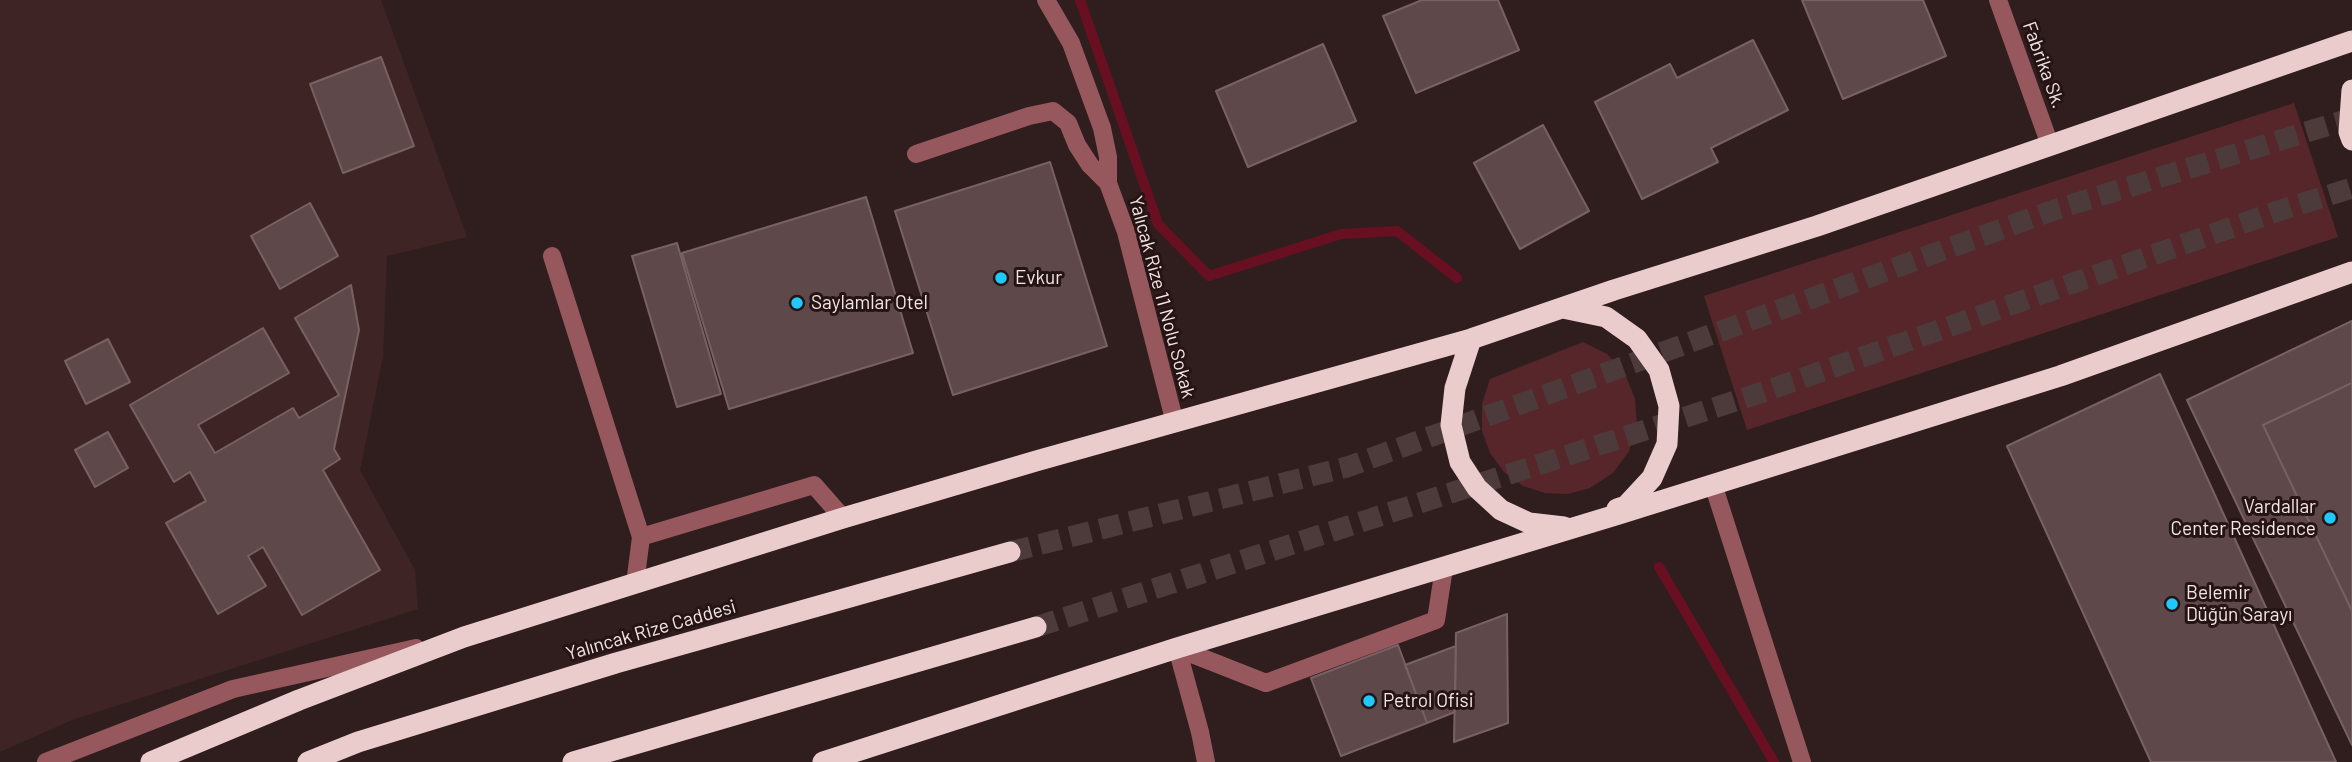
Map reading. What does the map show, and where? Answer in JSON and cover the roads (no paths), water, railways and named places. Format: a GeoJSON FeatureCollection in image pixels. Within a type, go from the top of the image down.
{"type":"FeatureCollection","features":[{"type":"Feature","properties":{"kind":"highway"},"geometry":{"type":"LineString","coordinates":[[151,762],[299,700],[464,637],[843,518],[1471,339],[1817,226],[2352,41]]}},
{"type":"Feature","properties":{"kind":"highway"},"geometry":{"type":"LineString","coordinates":[[2352,90],[2349,132],[2352,140]]}},
{"type":"Feature","properties":{"kind":"highway"},"geometry":{"type":"LineString","coordinates":[[823,762],[1177,648],[1444,568],[2060,376],[2352,272]]}},
{"type":"Feature","properties":{"kind":"highway"},"geometry":{"type":"LineString","coordinates":[[1471,339],[1455,388],[1451,425],[1460,462],[1477,488],[1501,510],[1530,523],[1561,527],[1588,523],[1626,506],[1652,478],[1667,443],[1669,406],[1659,369],[1637,339],[1606,317],[1563,307]]}},
{"type":"Feature","properties":{"kind":"highway","name":"Yalıncak Rize Caddesi"},"geometry":{"type":"LineString","coordinates":[[308,762],[358,742],[616,663],[1010,552]]}},
{"type":"Feature","properties":{"kind":"highway"},"geometry":{"type":"LineString","coordinates":[[573,762],[1036,627]]}},
{"type":"Feature","properties":{"kind":"street"},"geometry":{"type":"LineString","coordinates":[[1046,0],[1071,43],[1102,128],[1108,157],[1108,183]]}},
{"type":"Feature","properties":{"kind":"street","name":"Fabrika Sk."},"geometry":{"type":"LineString","coordinates":[[1998,0],[2050,145]]}},
{"type":"Feature","properties":{"kind":"street"},"geometry":{"type":"LineString","coordinates":[[916,155],[1029,116],[1053,111],[1068,123],[1077,145],[1090,165],[1108,183]]}},
{"type":"Feature","properties":{"kind":"street","name":"Yalıcak Rize 11 Nolu Sokak"},"geometry":{"type":"LineString","coordinates":[[1108,183],[1126,232],[1175,423]]}},
{"type":"Feature","properties":{"kind":"street"},"geometry":{"type":"LineString","coordinates":[[552,256],[641,537],[635,584]]}},
{"type":"Feature","properties":{"kind":"street"},"geometry":{"type":"LineString","coordinates":[[1713,484],[1802,762]]}},
{"type":"Feature","properties":{"kind":"street"},"geometry":{"type":"LineString","coordinates":[[641,537],[814,485],[843,518]]}},
{"type":"Feature","properties":{"kind":"street"},"geometry":{"type":"LineString","coordinates":[[1177,648],[1266,683],[1436,620],[1444,568]]}},
{"type":"Feature","properties":{"kind":"street"},"geometry":{"type":"LineString","coordinates":[[46,762],[233,689],[464,637]]}},
{"type":"Feature","properties":{"kind":"street"},"geometry":{"type":"LineString","coordinates":[[1177,648],[1206,762]]}},
{"type":"Feature","properties":{"kind":"waterway"},"geometry":{"type":"LineString","coordinates":[[1080,0],[1158,224],[1209,276],[1341,234],[1397,231],[1457,278]]}},
{"type":"Feature","properties":{"kind":"waterway"},"geometry":{"type":"LineString","coordinates":[[1659,567],[1774,762]]}},
{"type":"Feature","properties":{"kind":"tunnel"},"geometry":{"type":"LineString","coordinates":[[1010,552],[1347,467],[2054,210],[2352,118]]}},
{"type":"Feature","properties":{"kind":"tunnel"},"geometry":{"type":"LineString","coordinates":[[1036,627],[1760,393],[2281,210],[2352,188]]}},
{"type":"Feature","properties":{"kind":"place","name":"Evkur"},"geometry":{"type":"Point","coordinates":[1001,278]}},
{"type":"Feature","properties":{"kind":"place","name":"Saylamlar Otel"},"geometry":{"type":"Point","coordinates":[797,303]}},
{"type":"Feature","properties":{"kind":"place","name":"Vardallar Center Residence"},"geometry":{"type":"Point","coordinates":[2330,518]}},
{"type":"Feature","properties":{"kind":"place","name":"Belemir Düğün Sarayı"},"geometry":{"type":"Point","coordinates":[2172,604]}},
{"type":"Feature","properties":{"kind":"place","name":"Petrol Ofisi"},"geometry":{"type":"Point","coordinates":[1369,701]}}]}
